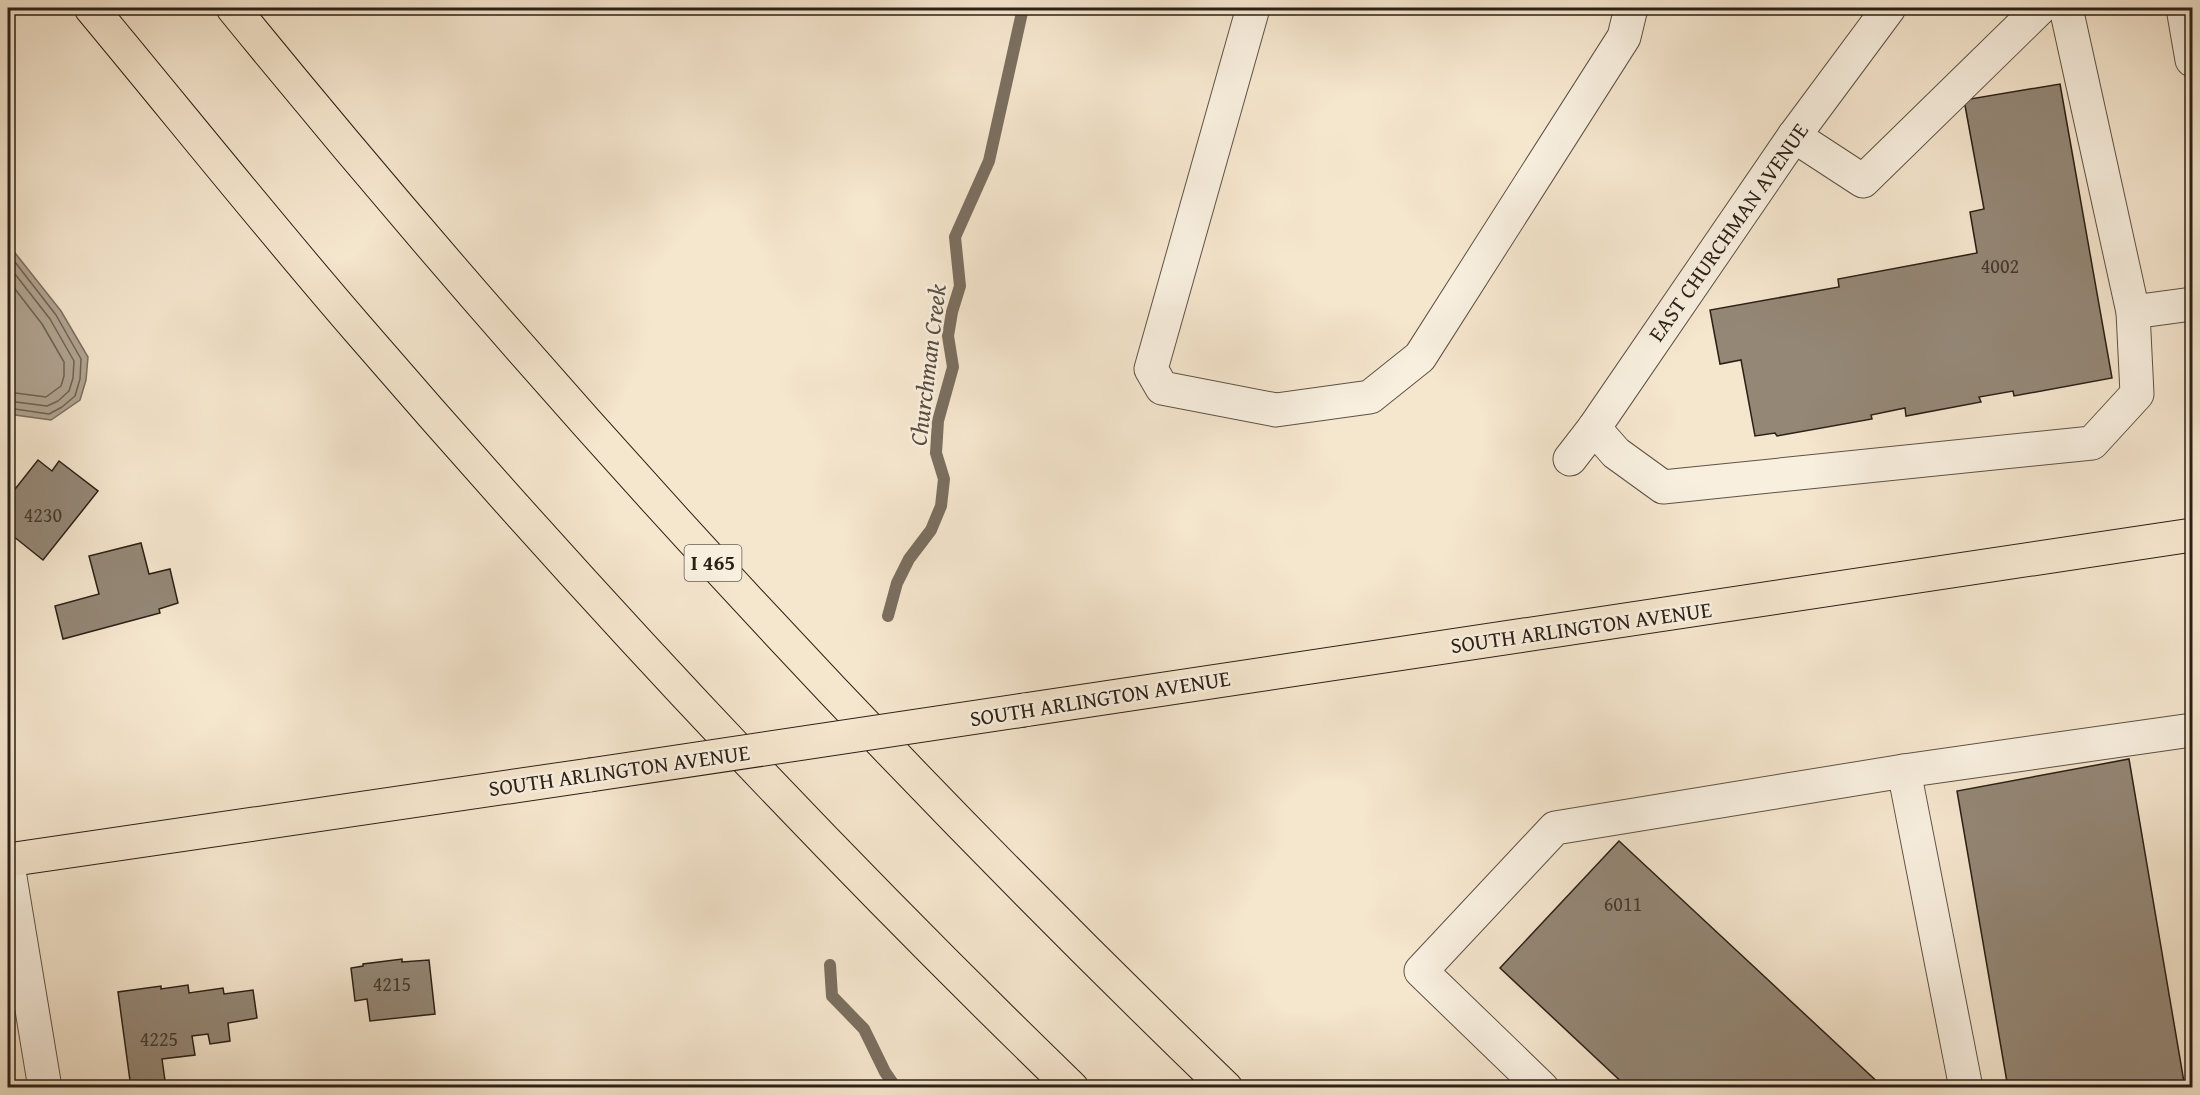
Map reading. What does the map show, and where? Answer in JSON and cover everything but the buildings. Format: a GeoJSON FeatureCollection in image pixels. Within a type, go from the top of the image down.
{"type":"FeatureCollection","features":[{"type":"Feature","properties":{"kind":"main road"},"geometry":{"type":"LineString","coordinates":[[91,8],[357,327],[645,650],[834,850],[976,995],[1072,1088]]}},
{"type":"Feature","properties":{"kind":"main road","name":"I 465"},"geometry":{"type":"LineString","coordinates":[[233,8],[441,256],[746,599],[918,782],[1226,1088]]}},
{"type":"Feature","properties":{"kind":"main road","name":"SOUTH ARLINGTON AVENUE"},"geometry":{"type":"LineString","coordinates":[[8,863],[2193,535]]}},
{"type":"Feature","properties":{"kind":"street"},"geometry":{"type":"LineString","coordinates":[[1253,8],[1151,369],[1162,388],[1276,410],[1370,397],[1420,357],[1624,37],[1631,8]]}},
{"type":"Feature","properties":{"kind":"street","name":"EAST CHURCHMAN AVENUE"},"geometry":{"type":"LineString","coordinates":[[1570,459],[1594,428],[1794,136],[1889,8]]}},
{"type":"Feature","properties":{"kind":"street"},"geometry":{"type":"LineString","coordinates":[[1794,136],[1863,181],[2040,8]]}},
{"type":"Feature","properties":{"kind":"street"},"geometry":{"type":"LineString","coordinates":[[1594,428],[1616,453],[1663,487],[2092,443],[2137,394],[2133,312],[2066,8]]}},
{"type":"Feature","properties":{"kind":"street"},"geometry":{"type":"LineString","coordinates":[[2184,8],[2193,60]]}},
{"type":"Feature","properties":{"kind":"street"},"geometry":{"type":"LineString","coordinates":[[2133,312],[2193,304]]}},
{"type":"Feature","properties":{"kind":"street"},"geometry":{"type":"LineString","coordinates":[[1542,1088],[1421,971],[1555,828],[1904,771],[2193,730]]}},
{"type":"Feature","properties":{"kind":"street"},"geometry":{"type":"LineString","coordinates":[[1904,771],[1966,1088]]}},
{"type":"Feature","properties":{"kind":"street"},"geometry":{"type":"LineString","coordinates":[[8,863],[45,1088]]}},
{"type":"Feature","properties":{"kind":"water"},"geometry":{"type":"Polygon","coordinates":[[[8,244],[61,311],[88,357],[86,380],[80,400],[51,420],[8,414],[8,244]]]}},
{"type":"Feature","properties":{"kind":"waterway","name":"Churchman Creek"},"geometry":{"type":"LineString","coordinates":[[888,616],[897,583],[909,559],[931,530],[941,506],[944,479],[936,453],[938,421],[953,367],[948,336],[960,286],[955,237],[989,161],[1023,8]]}},
{"type":"Feature","properties":{"kind":"waterway","name":"Churchman Creek"},"geometry":{"type":"LineString","coordinates":[[830,965],[832,996],[864,1029],[885,1072],[896,1088]]}}]}
